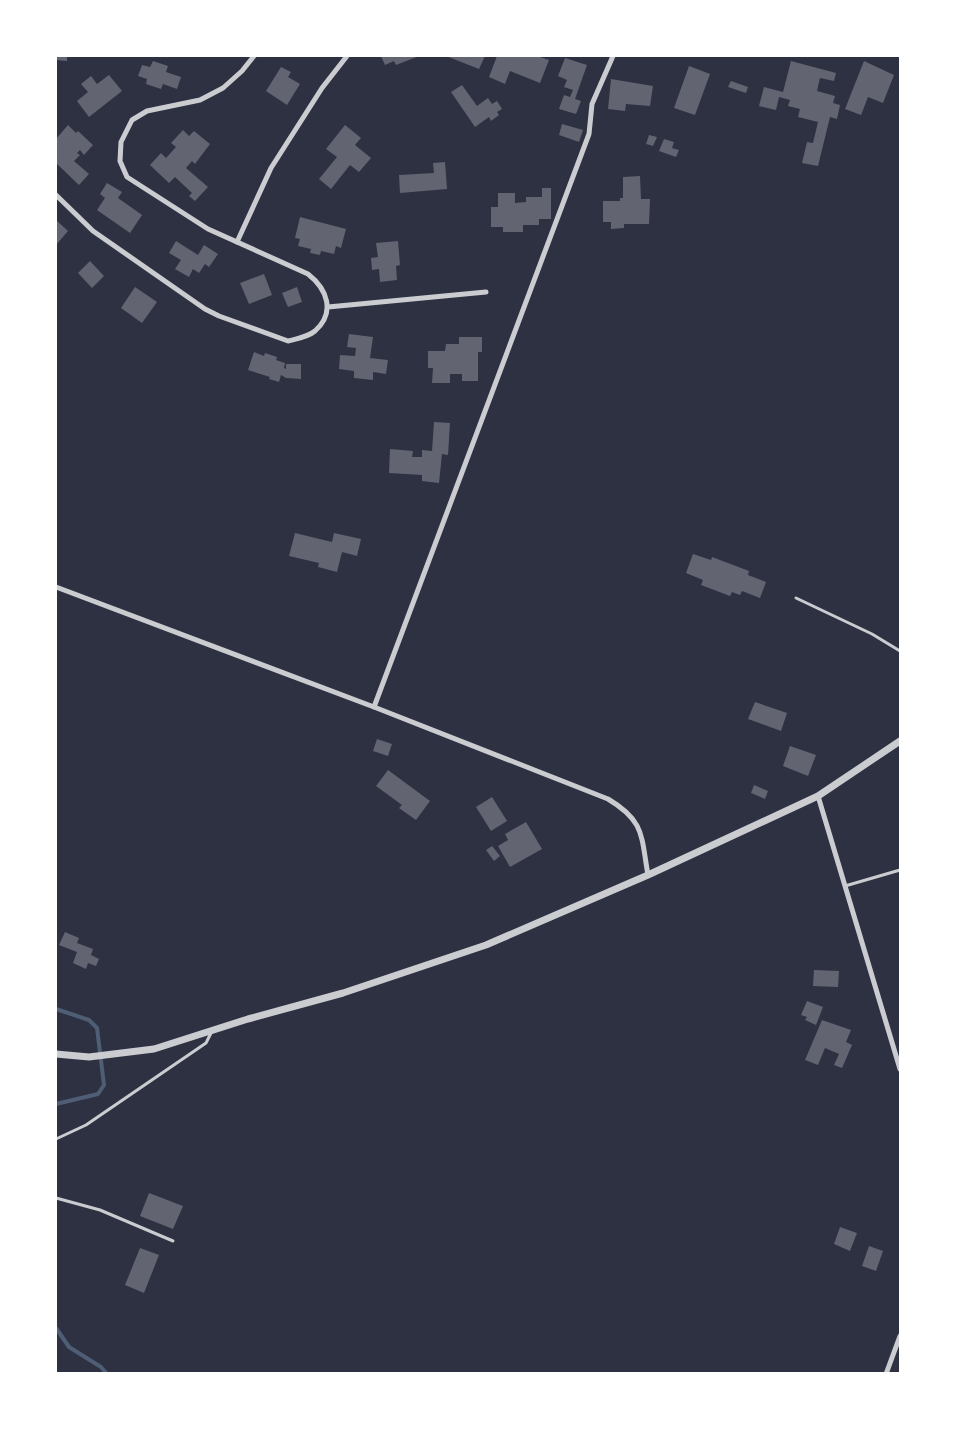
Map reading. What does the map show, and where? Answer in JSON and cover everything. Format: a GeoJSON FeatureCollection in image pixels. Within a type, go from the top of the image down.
{"type":"FeatureCollection","features":[{"type":"Feature","properties":{"kind":"street"},"geometry":{"type":"LineString","coordinates":[[56,195],[93,231],[205,309],[288,341],[314,331],[328,307],[319,283],[308,274],[208,229],[127,177],[120,160],[124,132],[132,120],[147,111],[200,100],[223,88],[242,71],[254,56]]}},
{"type":"Feature","properties":{"kind":"street"},"geometry":{"type":"LineString","coordinates":[[237,242],[271,168],[322,88],[347,56]]}},
{"type":"Feature","properties":{"kind":"street"},"geometry":{"type":"LineString","coordinates":[[374,707],[589,134],[592,105],[613,56]]}},
{"type":"Feature","properties":{"kind":"street"},"geometry":{"type":"LineString","coordinates":[[328,307],[486,292]]}},
{"type":"Feature","properties":{"kind":"street"},"geometry":{"type":"LineString","coordinates":[[56,587],[374,707],[608,799],[631,815],[640,830],[648,875]]}},
{"type":"Feature","properties":{"kind":"street"},"geometry":{"type":"LineString","coordinates":[[56,1054],[89,1057],[154,1048],[343,993],[486,945],[648,875],[818,796],[900,741]]}},
{"type":"Feature","properties":{"kind":"street"},"geometry":{"type":"LineString","coordinates":[[818,796],[900,1069]]}},
{"type":"Feature","properties":{"kind":"street"},"geometry":{"type":"LineString","coordinates":[[886,1374],[900,1336]]}},
{"type":"Feature","properties":{"kind":"lane"},"geometry":{"type":"LineString","coordinates":[[796,598],[872,634],[900,651]]}},
{"type":"Feature","properties":{"kind":"lane"},"geometry":{"type":"LineString","coordinates":[[845,886],[900,870]]}},
{"type":"Feature","properties":{"kind":"lane"},"geometry":{"type":"LineString","coordinates":[[56,1139],[86,1125],[206,1043],[212,1030]]}},
{"type":"Feature","properties":{"kind":"lane"},"geometry":{"type":"LineString","coordinates":[[56,1198],[100,1210],[173,1241]]}},
{"type":"Feature","properties":{"kind":"building"},"geometry":{"type":"Polygon","coordinates":[[[56,56],[67,56],[67,61],[56,60],[56,56]]]}},
{"type":"Feature","properties":{"kind":"building"},"geometry":{"type":"Polygon","coordinates":[[[381,56],[419,56],[396,65],[394,61],[385,65],[381,56]]]}},
{"type":"Feature","properties":{"kind":"building"},"geometry":{"type":"Polygon","coordinates":[[[446,56],[485,56],[479,69],[446,56]]]}},
{"type":"Feature","properties":{"kind":"building"},"geometry":{"type":"Polygon","coordinates":[[[497,56],[537,56],[549,60],[540,83],[510,71],[505,84],[489,77],[497,56]]]}},
{"type":"Feature","properties":{"kind":"building"},"geometry":{"type":"Polygon","coordinates":[[[565,58],[587,65],[575,99],[581,101],[576,114],[559,109],[564,95],[570,97],[573,90],[564,87],[567,80],[558,76],[565,58]]]}},
{"type":"Feature","properties":{"kind":"building"},"geometry":{"type":"Polygon","coordinates":[[[153,61],[168,66],[166,72],[181,77],[177,89],[163,84],[161,89],[146,84],[147,79],[138,76],[142,65],[150,67],[153,61]]]}},
{"type":"Feature","properties":{"kind":"building"},"geometry":{"type":"Polygon","coordinates":[[[791,61],[836,73],[834,81],[820,78],[817,91],[835,96],[833,103],[840,105],[837,119],[830,117],[818,166],[802,163],[807,142],[813,143],[818,122],[798,117],[800,109],[788,106],[790,100],[779,97],[776,110],[759,106],[764,87],[783,92],[791,61]]]}},
{"type":"Feature","properties":{"kind":"building"},"geometry":{"type":"Polygon","coordinates":[[[864,61],[894,75],[883,103],[868,97],[861,115],[845,109],[864,61]]]}},
{"type":"Feature","properties":{"kind":"building"},"geometry":{"type":"Polygon","coordinates":[[[689,66],[710,74],[695,115],[674,108],[689,66]]]}},
{"type":"Feature","properties":{"kind":"building"},"geometry":{"type":"Polygon","coordinates":[[[281,67],[291,72],[288,77],[300,84],[287,105],[266,91],[281,67]]]}},
{"type":"Feature","properties":{"kind":"building"},"geometry":{"type":"Polygon","coordinates":[[[109,75],[122,91],[89,117],[77,101],[88,92],[81,84],[91,76],[97,84],[109,75]]]}},
{"type":"Feature","properties":{"kind":"building"},"geometry":{"type":"Polygon","coordinates":[[[611,79],[653,86],[650,106],[626,104],[625,111],[608,109],[611,79]]]}},
{"type":"Feature","properties":{"kind":"building"},"geometry":{"type":"Polygon","coordinates":[[[731,81],[748,87],[746,93],[728,87],[731,81]]]}},
{"type":"Feature","properties":{"kind":"building"},"geometry":{"type":"Polygon","coordinates":[[[462,85],[477,106],[488,98],[492,104],[497,101],[502,109],[497,112],[499,115],[491,121],[489,117],[475,127],[451,92],[462,85]]]}},
{"type":"Feature","properties":{"kind":"building"},"geometry":{"type":"Polygon","coordinates":[[[562,124],[583,130],[579,142],[559,135],[562,124]]]}},
{"type":"Feature","properties":{"kind":"building"},"geometry":{"type":"Polygon","coordinates":[[[68,125],[93,145],[84,155],[80,150],[77,153],[80,155],[74,161],[89,174],[79,185],[56,163],[56,139],[68,125]]]}},
{"type":"Feature","properties":{"kind":"building"},"geometry":{"type":"Polygon","coordinates":[[[345,125],[361,138],[355,145],[371,158],[359,172],[350,165],[331,189],[319,179],[337,157],[326,149],[345,125]]]}},
{"type":"Feature","properties":{"kind":"building"},"geometry":{"type":"Polygon","coordinates":[[[183,130],[189,136],[194,131],[210,144],[195,164],[192,161],[186,168],[208,187],[195,201],[189,196],[192,193],[175,177],[169,183],[150,165],[161,153],[166,158],[176,147],[171,143],[183,130]]]}},
{"type":"Feature","properties":{"kind":"building"},"geometry":{"type":"Polygon","coordinates":[[[649,135],[657,137],[653,146],[646,144],[649,135]]]}},
{"type":"Feature","properties":{"kind":"building"},"geometry":{"type":"Polygon","coordinates":[[[664,139],[674,142],[672,148],[679,150],[676,157],[659,151],[664,139]]]}},
{"type":"Feature","properties":{"kind":"building"},"geometry":{"type":"Polygon","coordinates":[[[445,162],[447,189],[400,193],[399,175],[434,173],[433,163],[445,162]]]}},
{"type":"Feature","properties":{"kind":"building"},"geometry":{"type":"Polygon","coordinates":[[[640,176],[641,199],[650,199],[649,224],[624,224],[624,228],[611,229],[611,222],[603,222],[603,201],[620,201],[620,198],[623,198],[623,177],[640,176]]]}},
{"type":"Feature","properties":{"kind":"building"},"geometry":{"type":"Polygon","coordinates":[[[107,183],[122,192],[118,198],[142,215],[130,233],[97,210],[105,198],[100,194],[107,183]]]}},
{"type":"Feature","properties":{"kind":"building"},"geometry":{"type":"Polygon","coordinates":[[[542,188],[551,188],[551,219],[539,219],[539,225],[523,225],[523,232],[503,232],[503,227],[491,227],[491,207],[498,207],[498,193],[515,193],[515,203],[526,202],[526,197],[542,197],[542,188]]]}},
{"type":"Feature","properties":{"kind":"building"},"geometry":{"type":"Polygon","coordinates":[[[300,217],[346,229],[341,248],[336,246],[334,254],[321,251],[320,255],[310,253],[311,249],[298,246],[300,239],[295,238],[300,217]]]}},
{"type":"Feature","properties":{"kind":"building"},"geometry":{"type":"Polygon","coordinates":[[[56,220],[68,231],[56,245],[56,220]]]}},
{"type":"Feature","properties":{"kind":"building"},"geometry":{"type":"Polygon","coordinates":[[[176,241],[198,255],[204,245],[218,254],[209,267],[205,264],[199,273],[193,269],[189,277],[175,269],[181,260],[169,253],[176,241]]]}},
{"type":"Feature","properties":{"kind":"building"},"geometry":{"type":"Polygon","coordinates":[[[398,241],[400,265],[396,266],[397,280],[380,282],[379,269],[372,270],[371,258],[378,257],[376,243],[398,241]]]}},
{"type":"Feature","properties":{"kind":"building"},"geometry":{"type":"Polygon","coordinates":[[[90,261],[104,276],[92,288],[78,273],[90,261]]]}},
{"type":"Feature","properties":{"kind":"building"},"geometry":{"type":"Polygon","coordinates":[[[264,274],[272,295],[249,304],[240,283],[264,274]]]}},
{"type":"Feature","properties":{"kind":"building"},"geometry":{"type":"Polygon","coordinates":[[[135,287],[157,302],[142,323],[121,308],[135,287]]]}},
{"type":"Feature","properties":{"kind":"building"},"geometry":{"type":"Polygon","coordinates":[[[297,287],[302,302],[288,307],[282,293],[297,287]]]}},
{"type":"Feature","properties":{"kind":"building"},"geometry":{"type":"Polygon","coordinates":[[[349,334],[373,337],[370,358],[388,360],[386,374],[373,372],[373,380],[354,378],[354,371],[339,369],[340,355],[355,356],[356,348],[347,347],[349,334]]]}},
{"type":"Feature","properties":{"kind":"building"},"geometry":{"type":"Polygon","coordinates":[[[459,337],[482,337],[482,352],[478,352],[478,381],[462,381],[462,374],[450,374],[450,383],[432,383],[433,368],[428,368],[428,351],[445,351],[446,344],[459,344],[459,337]]]}},
{"type":"Feature","properties":{"kind":"building"},"geometry":{"type":"Polygon","coordinates":[[[254,352],[277,357],[276,360],[285,363],[284,368],[286,369],[286,364],[301,364],[301,379],[286,378],[281,375],[279,382],[248,370],[254,352]]]}},
{"type":"Feature","properties":{"kind":"building"},"geometry":{"type":"Polygon","coordinates":[[[434,422],[450,423],[448,455],[442,454],[439,483],[422,481],[422,475],[389,473],[390,449],[413,451],[412,457],[422,457],[422,450],[432,451],[434,422]]]}},
{"type":"Feature","properties":{"kind":"building"},"geometry":{"type":"Polygon","coordinates":[[[295,533],[332,542],[334,533],[361,539],[357,556],[342,552],[337,572],[318,567],[319,563],[289,556],[295,533]]]}},
{"type":"Feature","properties":{"kind":"building"},"geometry":{"type":"Polygon","coordinates":[[[693,554],[711,560],[712,557],[749,571],[748,575],[766,582],[760,598],[742,591],[740,595],[732,592],[730,596],[701,585],[703,580],[686,573],[693,554]]]}},
{"type":"Feature","properties":{"kind":"building"},"geometry":{"type":"Polygon","coordinates":[[[755,702],[787,713],[781,731],[748,719],[755,702]]]}},
{"type":"Feature","properties":{"kind":"building"},"geometry":{"type":"Polygon","coordinates":[[[377,739],[392,744],[388,756],[373,751],[377,739]]]}},
{"type":"Feature","properties":{"kind":"building"},"geometry":{"type":"Polygon","coordinates":[[[790,746],[816,755],[808,776],[783,766],[790,746]]]}},
{"type":"Feature","properties":{"kind":"building"},"geometry":{"type":"Polygon","coordinates":[[[388,770],[430,801],[416,820],[399,808],[402,805],[376,786],[388,770]]]}},
{"type":"Feature","properties":{"kind":"building"},"geometry":{"type":"Polygon","coordinates":[[[754,785],[768,791],[765,799],[751,793],[754,785]]]}},
{"type":"Feature","properties":{"kind":"building"},"geometry":{"type":"Polygon","coordinates":[[[492,797],[507,821],[491,831],[476,807],[492,797]]]}},
{"type":"Feature","properties":{"kind":"building"},"geometry":{"type":"Polygon","coordinates":[[[526,822],[542,849],[510,867],[498,846],[508,840],[505,834],[526,822]]]}},
{"type":"Feature","properties":{"kind":"building"},"geometry":{"type":"Polygon","coordinates":[[[492,846],[500,856],[494,861],[486,850],[492,846]]]}},
{"type":"Feature","properties":{"kind":"building"},"geometry":{"type":"Polygon","coordinates":[[[65,932],[79,938],[77,943],[93,949],[91,955],[99,959],[96,966],[88,963],[86,969],[73,963],[77,952],[59,945],[65,932]]]}},
{"type":"Feature","properties":{"kind":"building"},"geometry":{"type":"Polygon","coordinates":[[[814,970],[839,971],[838,987],[813,986],[814,970]]]}},
{"type":"Feature","properties":{"kind":"building"},"geometry":{"type":"Polygon","coordinates":[[[807,1001],[823,1007],[816,1025],[805,1020],[807,1017],[801,1015],[807,1001]]]}},
{"type":"Feature","properties":{"kind":"building"},"geometry":{"type":"Polygon","coordinates":[[[822,1020],[851,1030],[846,1042],[852,1045],[842,1068],[834,1065],[839,1054],[825,1048],[818,1065],[805,1060],[822,1020]]]}},
{"type":"Feature","properties":{"kind":"building"},"geometry":{"type":"Polygon","coordinates":[[[149,1193],[183,1206],[173,1229],[140,1216],[149,1193]]]}},
{"type":"Feature","properties":{"kind":"building"},"geometry":{"type":"Polygon","coordinates":[[[840,1227],[857,1233],[850,1251],[834,1244],[840,1227]]]}},
{"type":"Feature","properties":{"kind":"building"},"geometry":{"type":"Polygon","coordinates":[[[869,1246],[883,1251],[876,1271],[862,1266],[869,1246]]]}},
{"type":"Feature","properties":{"kind":"building"},"geometry":{"type":"Polygon","coordinates":[[[140,1248],[159,1255],[144,1293],[125,1285],[140,1248]]]}},
{"type":"Feature","properties":{"kind":"waterway"},"geometry":{"type":"LineString","coordinates":[[56,1009],[89,1020],[97,1028],[104,1085],[98,1094],[56,1104]]}},
{"type":"Feature","properties":{"kind":"waterway"},"geometry":{"type":"LineString","coordinates":[[56,1328],[69,1347],[101,1367],[107,1374]]}}]}
